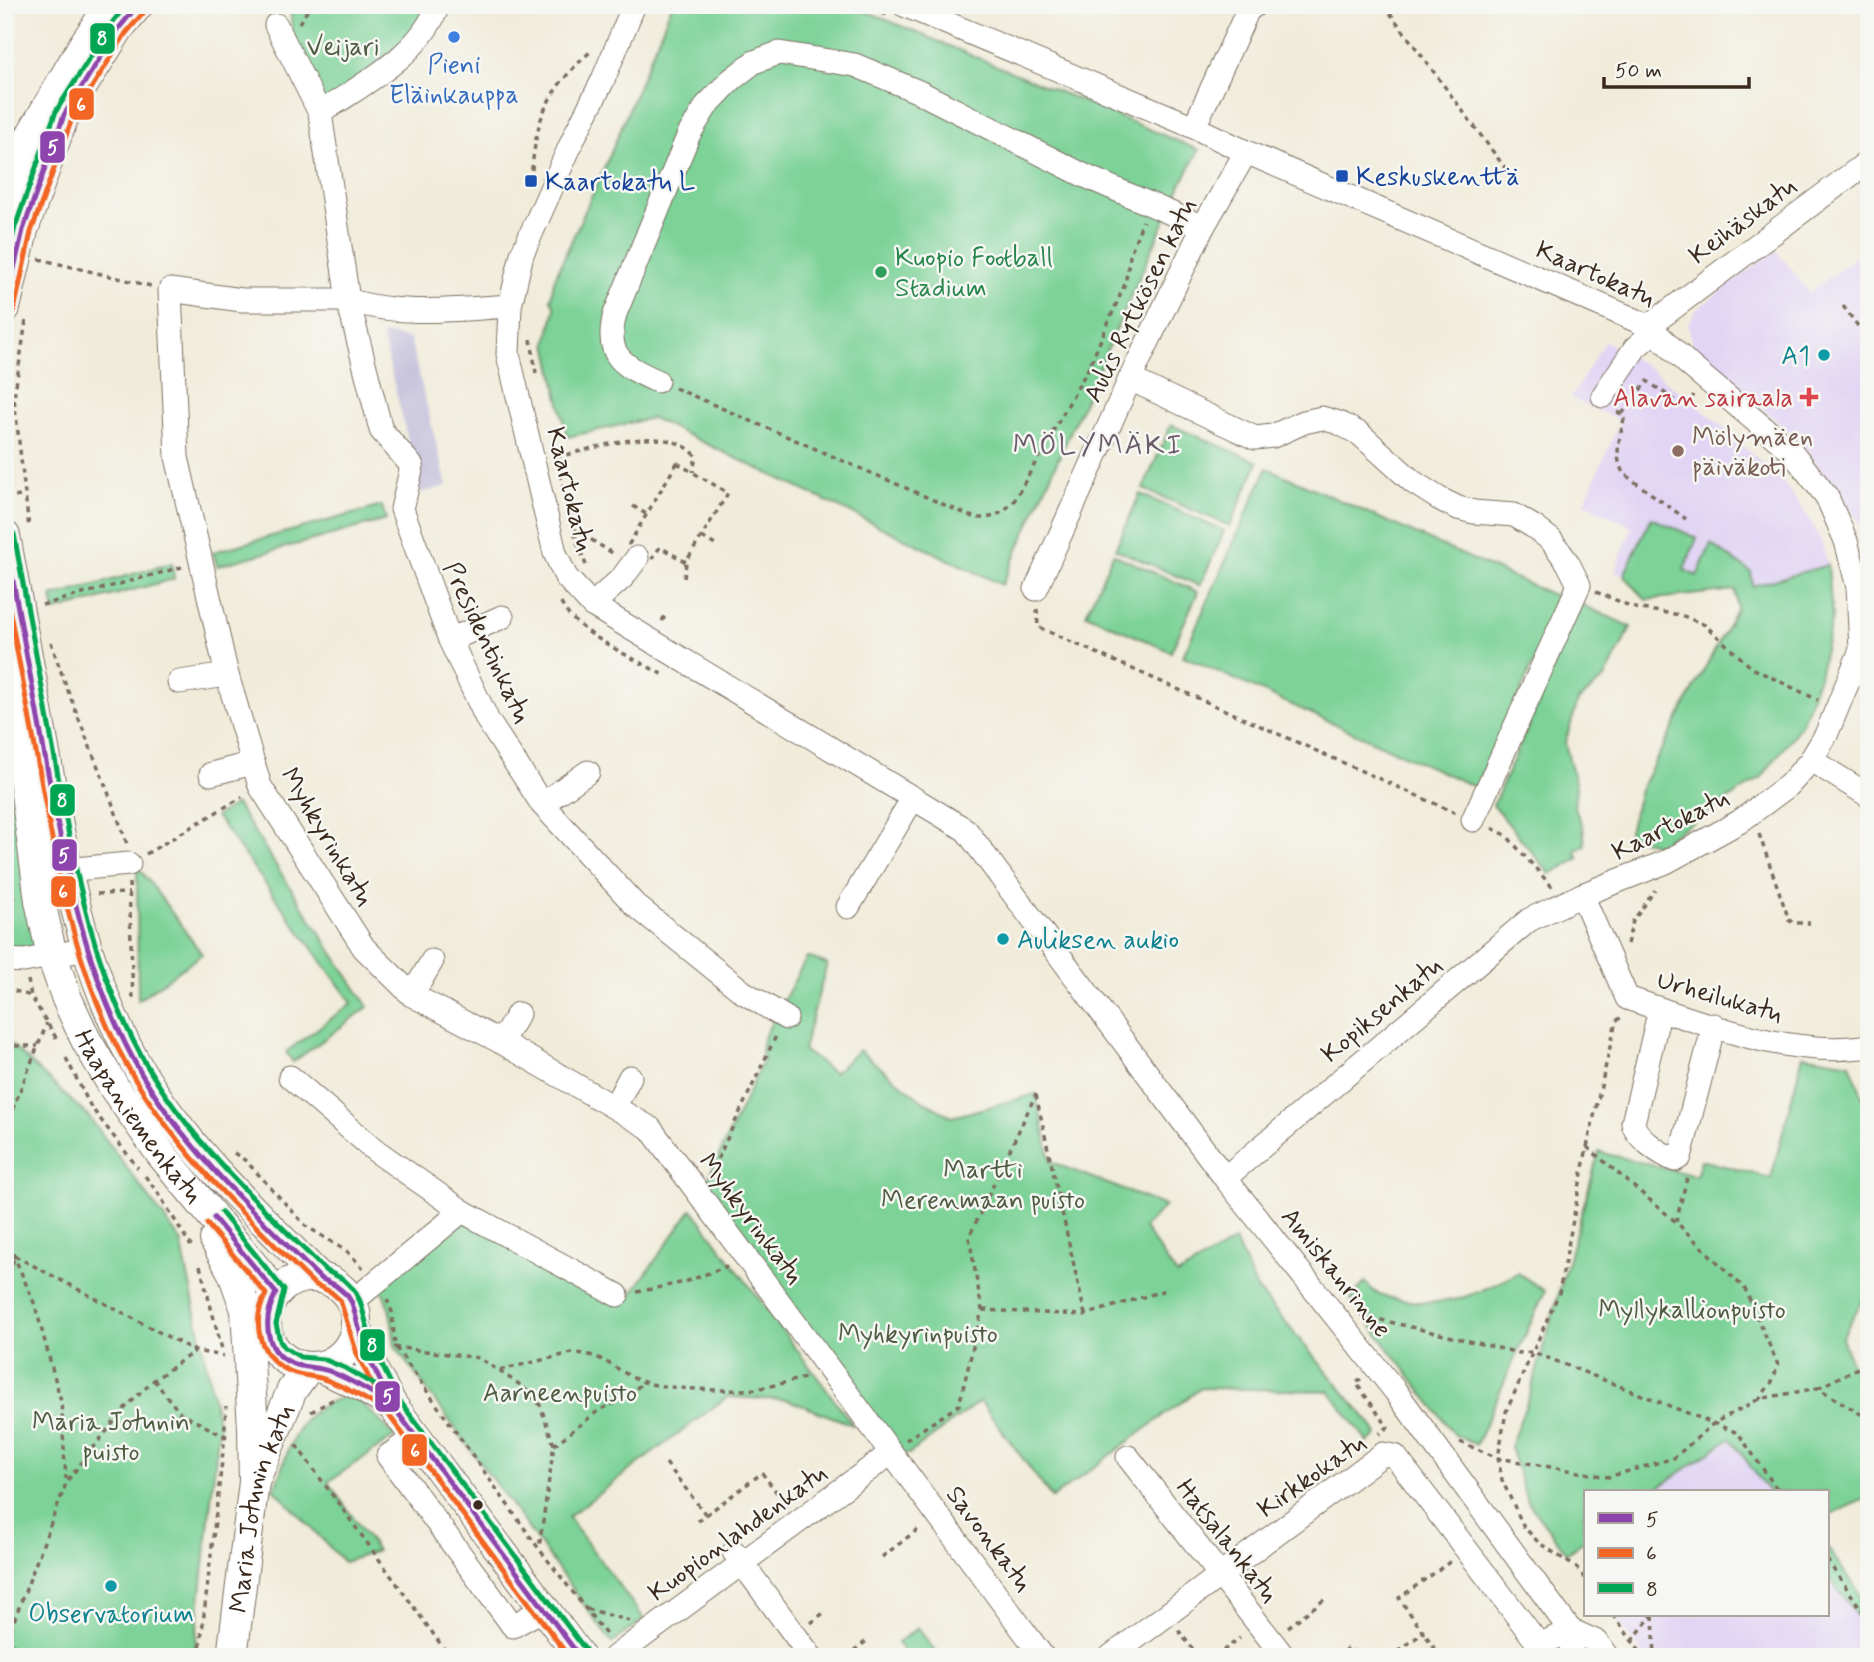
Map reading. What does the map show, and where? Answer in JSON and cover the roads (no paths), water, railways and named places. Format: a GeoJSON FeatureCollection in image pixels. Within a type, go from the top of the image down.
{"type":"FeatureCollection","features":[{"type":"Feature","properties":{"kind":"main road"},"geometry":{"type":"LineString","coordinates":[[16,309],[18,227],[27,142],[84,44],[111,5]]}},
{"type":"Feature","properties":{"kind":"main road"},"geometry":{"type":"LineString","coordinates":[[18,227],[64,115],[119,28],[138,5]]}},
{"type":"Feature","properties":{"kind":"main road","name":"Haapaniemenkatu"},"geometry":{"type":"LineString","coordinates":[[17,534],[61,843],[95,976],[115,1024],[142,1075],[176,1125],[215,1172],[320,1278]]}},
{"type":"Feature","properties":{"kind":"main road","name":"Haapaniemenkatu"},"geometry":{"type":"LineString","coordinates":[[5,657],[15,709],[36,873],[27,959],[67,999],[86,1040],[116,1089],[176,1174],[276,1293]]}},
{"type":"Feature","properties":{"kind":"main road"},"geometry":{"type":"LineString","coordinates":[[176,1174],[233,1273],[241,1293],[248,1326],[259,1437]]}},
{"type":"Feature","properties":{"kind":"main road"},"geometry":{"type":"LineString","coordinates":[[368,1380],[288,1362],[277,1352],[270,1342],[265,1325],[268,1307],[276,1293],[289,1282],[300,1278],[320,1278],[341,1288],[354,1315],[368,1380],[416,1436],[580,1657]]}},
{"type":"Feature","properties":{"kind":"main road"},"geometry":{"type":"LineString","coordinates":[[314,1367],[341,1356],[349,1348],[354,1315]]}},
{"type":"Feature","properties":{"kind":"main road","name":"Maria Jotunin katu"},"geometry":{"type":"LineString","coordinates":[[232,1657],[259,1437],[277,1352]]}},
{"type":"Feature","properties":{"kind":"main road","name":"Maria Jotunin katu"},"geometry":{"type":"LineString","coordinates":[[259,1437],[292,1390],[314,1367]]}},
{"type":"Feature","properties":{"kind":"street"},"geometry":{"type":"LineString","coordinates":[[320,113],[400,57],[418,38],[438,5]]}},
{"type":"Feature","properties":{"kind":"street","name":"Kaartokatu"},"geometry":{"type":"LineString","coordinates":[[634,5],[602,82],[522,254],[509,314],[508,354],[555,553],[566,577],[588,601],[966,831],[1056,953]]}},
{"type":"Feature","properties":{"kind":"street"},"geometry":{"type":"LineString","coordinates":[[1194,127],[1249,7]]}},
{"type":"Feature","properties":{"kind":"street","name":"Kaartokatu"},"geometry":{"type":"LineString","coordinates":[[896,10],[1194,127],[1651,328],[1688,364],[1791,451],[1827,497],[1846,541],[1858,587],[1865,653],[1811,760],[1789,785],[1765,805],[1709,839],[1657,866],[1582,895]]}},
{"type":"Feature","properties":{"kind":"street"},"geometry":{"type":"LineString","coordinates":[[287,25],[320,113],[348,300],[370,307],[509,314]]}},
{"type":"Feature","properties":{"kind":"street"},"geometry":{"type":"LineString","coordinates":[[657,381],[627,367],[617,355],[610,333],[615,314],[689,134],[707,105],[731,80],[754,62],[779,53],[855,65],[919,92],[1085,176],[1203,227]]}},
{"type":"Feature","properties":{"kind":"street","name":"Aulis Rytkösen katu"},"geometry":{"type":"LineString","coordinates":[[1036,589],[1130,379],[1203,227],[1246,152]]}},
{"type":"Feature","properties":{"kind":"street","name":"Keihäskatu"},"geometry":{"type":"LineString","coordinates":[[1603,396],[1651,328],[1869,161]]}},
{"type":"Feature","properties":{"kind":"street","name":"Myhkyrinkatu"},"geometry":{"type":"LineString","coordinates":[[348,300],[242,300],[170,290],[177,457],[228,675],[260,786],[364,948],[412,995],[501,1042],[650,1128],[831,1371],[896,1448]]}},
{"type":"Feature","properties":{"kind":"street","name":"Presidentinkatu"},"geometry":{"type":"LineString","coordinates":[[348,300],[381,430],[412,466],[402,509],[450,640],[488,721],[542,804],[635,905],[743,992],[781,1027]]}},
{"type":"Feature","properties":{"kind":"street"},"geometry":{"type":"LineString","coordinates":[[1130,379],[1255,438],[1273,436],[1304,422],[1322,418],[1339,423],[1360,434],[1413,482],[1438,498],[1474,512],[1514,515],[1551,540],[1568,563],[1579,585],[1474,820]]}},
{"type":"Feature","properties":{"kind":"street"},"geometry":{"type":"LineString","coordinates":[[633,556],[622,578],[588,601],[602,582],[633,556]]}},
{"type":"Feature","properties":{"kind":"street"},"geometry":{"type":"LineString","coordinates":[[450,640],[502,617]]}},
{"type":"Feature","properties":{"kind":"street"},"geometry":{"type":"LineString","coordinates":[[179,682],[228,675]]}},
{"type":"Feature","properties":{"kind":"street"},"geometry":{"type":"LineString","coordinates":[[1811,760],[1869,796]]}},
{"type":"Feature","properties":{"kind":"street"},"geometry":{"type":"LineString","coordinates":[[211,774],[253,763]]}},
{"type":"Feature","properties":{"kind":"street"},"geometry":{"type":"LineString","coordinates":[[542,804],[588,772]]}},
{"type":"Feature","properties":{"kind":"street"},"geometry":{"type":"LineString","coordinates":[[848,906],[913,797]]}},
{"type":"Feature","properties":{"kind":"street"},"geometry":{"type":"LineString","coordinates":[[36,873],[129,864]]}},
{"type":"Feature","properties":{"kind":"street","name":"Urheilukatu"},"geometry":{"type":"LineString","coordinates":[[1582,895],[1627,998],[1750,1036],[1799,1046],[1847,1050],[1869,1046]]}},
{"type":"Feature","properties":{"kind":"street","name":"Kopiksenkatu"},"geometry":{"type":"LineString","coordinates":[[1225,1178],[1529,920],[1582,895]]}},
{"type":"Feature","properties":{"kind":"street"},"geometry":{"type":"LineString","coordinates":[[27,959],[87,948]]}},
{"type":"Feature","properties":{"kind":"street","name":"Amiskanrinne"},"geometry":{"type":"LineString","coordinates":[[1056,953],[1225,1178],[1381,1371],[1570,1630]]}},
{"type":"Feature","properties":{"kind":"street"},"geometry":{"type":"LineString","coordinates":[[412,995],[432,961]]}},
{"type":"Feature","properties":{"kind":"street"},"geometry":{"type":"LineString","coordinates":[[1660,1009],[1633,1123],[1638,1134],[1675,1160],[1680,1157],[1714,1025]]}},
{"type":"Feature","properties":{"kind":"street"},"geometry":{"type":"LineString","coordinates":[[501,1042],[519,1014]]}},
{"type":"Feature","properties":{"kind":"street"},"geometry":{"type":"LineString","coordinates":[[290,1077],[376,1151],[462,1212],[618,1295]]}},
{"type":"Feature","properties":{"kind":"street"},"geometry":{"type":"LineString","coordinates":[[615,1106],[630,1077]]}},
{"type":"Feature","properties":{"kind":"street"},"geometry":{"type":"LineString","coordinates":[[354,1315],[376,1282],[462,1212]]}},
{"type":"Feature","properties":{"kind":"street","name":"Kuopionlahdenkatu"},"geometry":{"type":"LineString","coordinates":[[614,1650],[738,1558],[896,1448]]}},
{"type":"Feature","properties":{"kind":"street","name":"Savonkatu"},"geometry":{"type":"LineString","coordinates":[[896,1448],[1043,1657]]}},
{"type":"Feature","properties":{"kind":"street","name":"Kirkkokatu"},"geometry":{"type":"LineString","coordinates":[[1110,1657],[1383,1454],[1395,1456],[1535,1650],[1570,1630]]}},
{"type":"Feature","properties":{"kind":"street","name":"Hatsalankatu"},"geometry":{"type":"LineString","coordinates":[[1129,1457],[1277,1648]]}},
{"type":"Feature","properties":{"kind":"street"},"geometry":{"type":"LineString","coordinates":[[738,1558],[811,1657]]}},
{"type":"Feature","properties":{"kind":"street"},"geometry":{"type":"LineString","coordinates":[[1572,1657],[1570,1630],[1597,1642],[1608,1657]]}},
{"type":"Feature","properties":{"kind":"place","name":"Pieni Eläinkauppa"},"geometry":{"type":"Point","coordinates":[454,37]}},
{"type":"Feature","properties":{"kind":"place","name":"Keskuskenttä"},"geometry":{"type":"Point","coordinates":[1342,176]}},
{"type":"Feature","properties":{"kind":"place","name":"Kaartokatu L"},"geometry":{"type":"Point","coordinates":[531,181]}},
{"type":"Feature","properties":{"kind":"place","name":"Kuopio Football Stadium"},"geometry":{"type":"Point","coordinates":[881,272]}},
{"type":"Feature","properties":{"kind":"place","name":"A1"},"geometry":{"type":"Point","coordinates":[1824,355]}},
{"type":"Feature","properties":{"kind":"place","name":"Alavan sairaala"},"geometry":{"type":"Point","coordinates":[1809,397]}},
{"type":"Feature","properties":{"kind":"place","name":"Mölymäen päiväkoti"},"geometry":{"type":"Point","coordinates":[1678,451]}},
{"type":"Feature","properties":{"kind":"place","name":"Auliksen aukio"},"geometry":{"type":"Point","coordinates":[1003,939]}},
{"type":"Feature","properties":{"kind":"place","name":"Observatorium"},"geometry":{"type":"Point","coordinates":[111,1586]}},
{"type":"Feature","properties":{"kind":"district","name":"MÖLYMÄKI"},"geometry":{"type":"Point","coordinates":[1098,444]}},
{"type":"Feature","properties":{"kind":"park label","name":"Veijari"},"geometry":{"type":"Point","coordinates":[343,46]}},
{"type":"Feature","properties":{"kind":"park label","name":"Martti Merenmaan puisto"},"geometry":{"type":"Point","coordinates":[983,1184]}},
{"type":"Feature","properties":{"kind":"park label","name":"Myllykallionpuisto"},"geometry":{"type":"Point","coordinates":[1692,1309]}},
{"type":"Feature","properties":{"kind":"park label","name":"Myhkyrinpuisto"},"geometry":{"type":"Point","coordinates":[918,1333]}},
{"type":"Feature","properties":{"kind":"park label","name":"Aarneenpuisto"},"geometry":{"type":"Point","coordinates":[560,1392]}},
{"type":"Feature","properties":{"kind":"park label","name":"Maria Jotunin puisto"},"geometry":{"type":"Point","coordinates":[111,1436]}}]}
